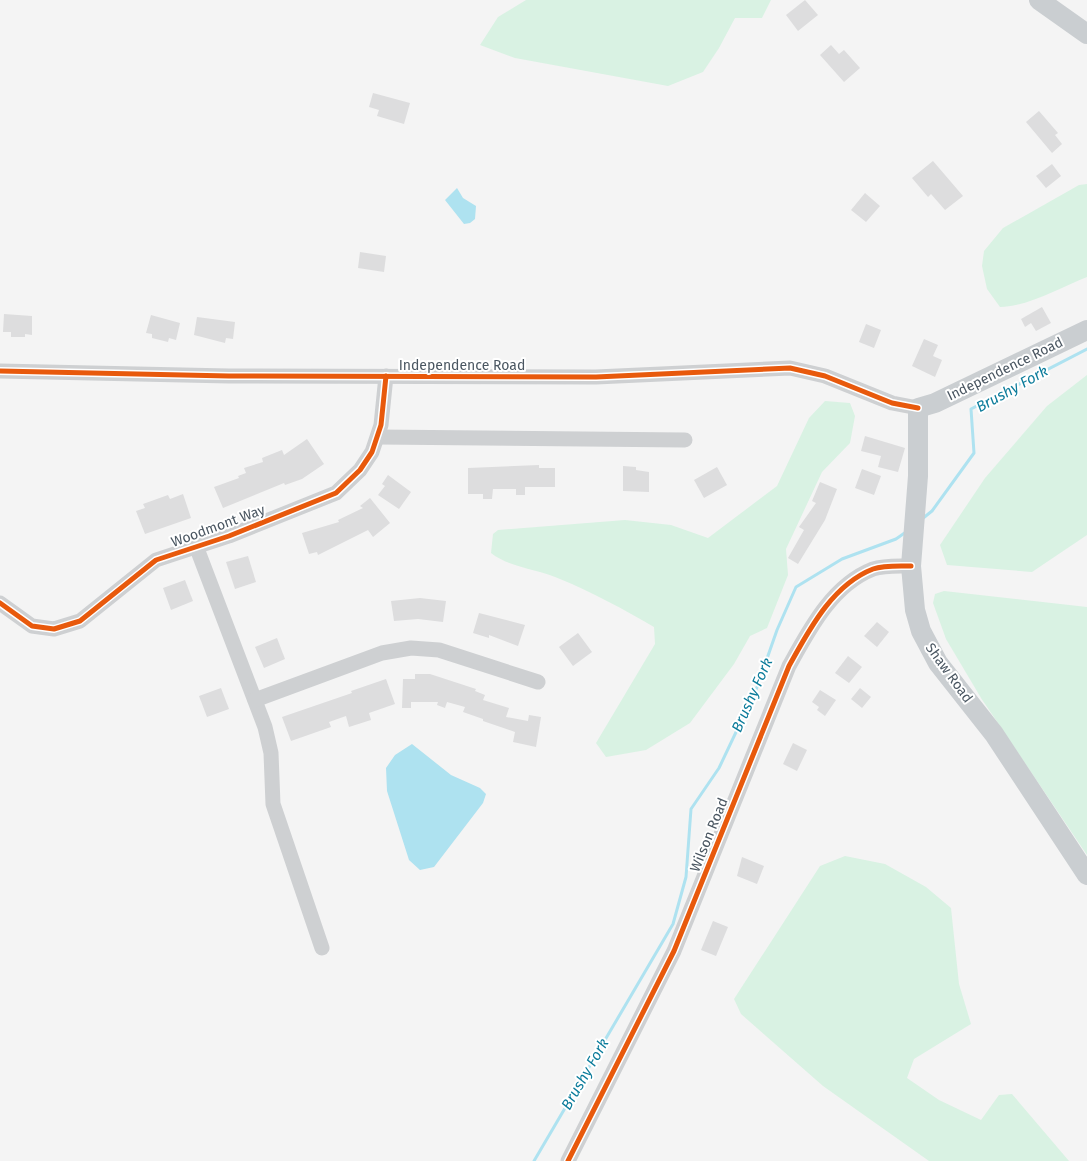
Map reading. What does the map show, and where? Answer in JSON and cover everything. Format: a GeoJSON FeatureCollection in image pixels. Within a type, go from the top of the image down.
{"type":"FeatureCollection","features":[{"type":"Feature","properties":{"kind":"main road"},"geometry":{"type":"LineString","coordinates":[[1039,0],[1087,34]]}},
{"type":"Feature","properties":{"kind":"main road","name":"Independence Road"},"geometry":{"type":"LineString","coordinates":[[918,408],[935,403],[1087,330]]}},
{"type":"Feature","properties":{"kind":"main road","name":"Shaw Road"},"geometry":{"type":"LineString","coordinates":[[918,408],[918,476],[911,566],[915,610],[927,645],[938,663],[994,734],[1087,875]]}},
{"type":"Feature","properties":{"kind":"street","name":"Independence Road"},"geometry":{"type":"LineString","coordinates":[[0,371],[596,378],[790,368],[825,376],[892,403],[918,408]]}},
{"type":"Feature","properties":{"kind":"street","name":"Woodmont Way"},"geometry":{"type":"LineString","coordinates":[[0,603],[32,626],[54,629],[80,621],[156,560],[318,502],[336,493],[360,470],[378,437],[386,376]]}},
{"type":"Feature","properties":{"kind":"street"},"geometry":{"type":"LineString","coordinates":[[378,437],[685,440]]}},
{"type":"Feature","properties":{"kind":"street"},"geometry":{"type":"LineString","coordinates":[[196,546],[255,700],[271,753],[273,804],[322,948]]}},
{"type":"Feature","properties":{"kind":"street","name":"Wilson Road"},"geometry":{"type":"LineString","coordinates":[[568,1161],[674,951],[789,666],[832,599],[858,576],[874,568],[911,566]]}},
{"type":"Feature","properties":{"kind":"street"},"geometry":{"type":"LineString","coordinates":[[255,700],[382,653],[411,648],[440,650],[538,682]]}},
{"type":"Feature","properties":{"kind":"green space"},"geometry":{"type":"Polygon","coordinates":[[[526,0],[771,0],[762,18],[735,18],[719,48],[703,72],[668,86],[515,58],[480,45],[498,17],[526,0]]]}},
{"type":"Feature","properties":{"kind":"green space"},"geometry":{"type":"Polygon","coordinates":[[[1087,184],[1087,277],[1033,300],[1000,307],[987,289],[982,266],[984,251],[1003,228],[1079,185],[1087,184]]]}},
{"type":"Feature","properties":{"kind":"green space"},"geometry":{"type":"Polygon","coordinates":[[[1087,375],[1087,535],[1032,572],[947,565],[940,545],[985,478],[1047,406],[1087,375]]]}},
{"type":"Feature","properties":{"kind":"green space"},"geometry":{"type":"Polygon","coordinates":[[[825,401],[850,403],[855,416],[850,443],[822,472],[786,549],[788,575],[767,628],[750,636],[734,664],[690,723],[646,750],[606,757],[596,743],[655,644],[654,627],[572,584],[499,558],[491,553],[493,534],[498,530],[625,520],[671,525],[708,538],[777,486],[809,418],[825,401]]]}},
{"type":"Feature","properties":{"kind":"green space"},"geometry":{"type":"Polygon","coordinates":[[[944,591],[1087,607],[1087,855],[981,698],[946,639],[933,603],[935,594],[944,591]]]}},
{"type":"Feature","properties":{"kind":"green space"},"geometry":{"type":"Polygon","coordinates":[[[845,856],[885,864],[926,887],[951,908],[959,984],[971,1024],[914,1059],[907,1078],[939,1100],[981,1120],[999,1095],[1012,1094],[1069,1161],[929,1161],[823,1086],[741,1014],[734,999],[820,866],[845,856]]]}},
{"type":"Feature","properties":{"kind":"water"},"geometry":{"type":"Polygon","coordinates":[[[457,188],[463,198],[476,206],[475,219],[470,223],[464,224],[445,200],[457,188]]]}},
{"type":"Feature","properties":{"kind":"water"},"geometry":{"type":"Polygon","coordinates":[[[412,744],[451,775],[480,788],[486,794],[483,803],[434,867],[420,870],[409,860],[387,791],[386,768],[395,755],[412,744]]]}},
{"type":"Feature","properties":{"kind":"building"},"geometry":{"type":"Polygon","coordinates":[[[805,0],[818,15],[798,31],[786,15],[805,0]]]}},
{"type":"Feature","properties":{"kind":"building"},"geometry":{"type":"Polygon","coordinates":[[[831,45],[839,54],[844,50],[860,68],[844,82],[820,55],[831,45]]]}},
{"type":"Feature","properties":{"kind":"building"},"geometry":{"type":"Polygon","coordinates":[[[373,93],[410,103],[404,124],[377,116],[379,110],[369,107],[373,93]]]}},
{"type":"Feature","properties":{"kind":"building"},"geometry":{"type":"Polygon","coordinates":[[[1039,111],[1058,133],[1055,135],[1062,144],[1052,153],[1026,122],[1039,111]]]}},
{"type":"Feature","properties":{"kind":"building"},"geometry":{"type":"Polygon","coordinates":[[[933,161],[963,196],[945,210],[931,194],[928,197],[912,178],[933,161]]]}},
{"type":"Feature","properties":{"kind":"building"},"geometry":{"type":"Polygon","coordinates":[[[1052,164],[1061,176],[1046,188],[1036,176],[1052,164]]]}},
{"type":"Feature","properties":{"kind":"building"},"geometry":{"type":"Polygon","coordinates":[[[865,193],[880,206],[866,222],[851,210],[865,193]]]}},
{"type":"Feature","properties":{"kind":"building"},"geometry":{"type":"Polygon","coordinates":[[[360,252],[386,256],[384,272],[358,268],[360,252]]]}},
{"type":"Feature","properties":{"kind":"building"},"geometry":{"type":"Polygon","coordinates":[[[1042,307],[1051,323],[1036,331],[1031,323],[1025,327],[1021,319],[1042,307]]]}},
{"type":"Feature","properties":{"kind":"building"},"geometry":{"type":"Polygon","coordinates":[[[4,314],[32,316],[32,335],[25,334],[25,337],[11,337],[11,332],[3,332],[4,314]]]}},
{"type":"Feature","properties":{"kind":"building"},"geometry":{"type":"Polygon","coordinates":[[[151,315],[180,323],[176,340],[169,338],[168,342],[152,338],[152,334],[146,333],[151,315]]]}},
{"type":"Feature","properties":{"kind":"building"},"geometry":{"type":"Polygon","coordinates":[[[197,317],[235,322],[233,339],[226,338],[225,343],[194,335],[197,317]]]}},
{"type":"Feature","properties":{"kind":"building"},"geometry":{"type":"Polygon","coordinates":[[[866,324],[881,330],[874,348],[859,342],[866,324]]]}},
{"type":"Feature","properties":{"kind":"building"},"geometry":{"type":"Polygon","coordinates":[[[924,339],[938,345],[933,356],[942,360],[935,377],[912,366],[924,339]]]}},
{"type":"Feature","properties":{"kind":"building"},"geometry":{"type":"Polygon","coordinates":[[[865,436],[905,448],[898,472],[878,467],[881,456],[861,451],[865,436]]]}},
{"type":"Feature","properties":{"kind":"building"},"geometry":{"type":"Polygon","coordinates":[[[307,439],[324,464],[302,479],[285,485],[284,483],[223,508],[214,487],[239,478],[238,476],[246,473],[244,468],[263,462],[262,458],[282,450],[284,455],[307,439]]]}},
{"type":"Feature","properties":{"kind":"building"},"geometry":{"type":"Polygon","coordinates":[[[539,465],[539,468],[555,468],[555,487],[525,487],[525,495],[516,495],[516,489],[493,489],[492,499],[483,499],[483,494],[468,494],[468,468],[539,465]]]}},
{"type":"Feature","properties":{"kind":"building"},"geometry":{"type":"Polygon","coordinates":[[[623,466],[636,467],[636,470],[649,472],[649,492],[623,491],[623,466]]]}},
{"type":"Feature","properties":{"kind":"building"},"geometry":{"type":"Polygon","coordinates":[[[717,467],[727,485],[704,498],[694,480],[717,467]]]}},
{"type":"Feature","properties":{"kind":"building"},"geometry":{"type":"Polygon","coordinates":[[[862,469],[881,476],[874,495],[855,488],[862,469]]]}},
{"type":"Feature","properties":{"kind":"building"},"geometry":{"type":"Polygon","coordinates":[[[388,475],[411,492],[399,509],[378,495],[385,486],[382,484],[388,475]]]}},
{"type":"Feature","properties":{"kind":"building"},"geometry":{"type":"Polygon","coordinates":[[[820,482],[837,489],[825,520],[798,564],[788,558],[804,530],[799,527],[816,503],[812,501],[820,482]]]}},
{"type":"Feature","properties":{"kind":"building"},"geometry":{"type":"Polygon","coordinates":[[[183,494],[191,518],[145,534],[136,511],[145,508],[143,504],[168,495],[170,499],[183,494]]]}},
{"type":"Feature","properties":{"kind":"building"},"geometry":{"type":"Polygon","coordinates":[[[370,498],[390,523],[373,537],[368,530],[318,555],[317,552],[309,554],[302,533],[339,522],[338,520],[363,508],[360,506],[370,498]]]}},
{"type":"Feature","properties":{"kind":"building"},"geometry":{"type":"Polygon","coordinates":[[[248,556],[256,582],[235,589],[226,562],[248,556]]]}},
{"type":"Feature","properties":{"kind":"building"},"geometry":{"type":"Polygon","coordinates":[[[185,580],[193,601],[171,610],[163,588],[185,580]]]}},
{"type":"Feature","properties":{"kind":"building"},"geometry":{"type":"Polygon","coordinates":[[[420,598],[446,601],[443,622],[418,619],[394,621],[391,601],[420,598]]]}},
{"type":"Feature","properties":{"kind":"building"},"geometry":{"type":"Polygon","coordinates":[[[479,613],[525,625],[518,646],[489,635],[489,638],[473,633],[479,613]]]}},
{"type":"Feature","properties":{"kind":"building"},"geometry":{"type":"Polygon","coordinates":[[[877,622],[889,632],[877,647],[864,636],[877,622]]]}},
{"type":"Feature","properties":{"kind":"building"},"geometry":{"type":"Polygon","coordinates":[[[578,633],[592,652],[573,666],[559,647],[578,633]]]}},
{"type":"Feature","properties":{"kind":"building"},"geometry":{"type":"Polygon","coordinates":[[[277,638],[285,659],[264,668],[255,647],[277,638]]]}},
{"type":"Feature","properties":{"kind":"building"},"geometry":{"type":"Polygon","coordinates":[[[848,656],[862,667],[849,683],[835,673],[848,656]]]}},
{"type":"Feature","properties":{"kind":"building"},"geometry":{"type":"Polygon","coordinates":[[[415,674],[430,674],[476,689],[475,691],[485,695],[483,700],[509,708],[506,717],[528,721],[529,715],[541,717],[536,747],[513,742],[515,732],[463,712],[465,707],[447,702],[445,708],[437,705],[438,702],[411,702],[411,708],[402,708],[403,679],[415,679],[415,674]]]}},
{"type":"Feature","properties":{"kind":"building"},"geometry":{"type":"Polygon","coordinates":[[[386,679],[395,704],[369,713],[371,720],[349,727],[346,716],[329,722],[331,727],[291,741],[282,717],[386,679]]]}},
{"type":"Feature","properties":{"kind":"building"},"geometry":{"type":"Polygon","coordinates":[[[221,688],[229,709],[207,717],[199,696],[221,688]]]}},
{"type":"Feature","properties":{"kind":"building"},"geometry":{"type":"Polygon","coordinates":[[[860,688],[871,697],[862,708],[851,699],[860,688]]]}},
{"type":"Feature","properties":{"kind":"building"},"geometry":{"type":"Polygon","coordinates":[[[820,690],[836,700],[825,716],[817,710],[819,707],[812,702],[820,690]]]}},
{"type":"Feature","properties":{"kind":"building"},"geometry":{"type":"Polygon","coordinates":[[[793,743],[807,750],[797,771],[783,764],[793,743]]]}},
{"type":"Feature","properties":{"kind":"building"},"geometry":{"type":"Polygon","coordinates":[[[742,857],[764,866],[757,884],[737,876],[742,857]]]}},
{"type":"Feature","properties":{"kind":"building"},"geometry":{"type":"Polygon","coordinates":[[[713,921],[728,927],[716,956],[701,950],[713,921]]]}},
{"type":"Feature","properties":{"kind":"waterway","name":"Brushy Fork"},"geometry":{"type":"LineString","coordinates":[[922,519],[932,511],[974,453],[971,409],[1087,349]]}},
{"type":"Feature","properties":{"kind":"waterway","name":"Brushy Fork"},"geometry":{"type":"LineString","coordinates":[[534,1161],[673,924],[686,877],[691,809],[719,768],[756,690],[777,630],[796,587],[842,559],[896,539],[906,532]]}},
{"type":"Feature","properties":{"kind":"cycle path"},"geometry":{"type":"LineString","coordinates":[[0,371],[229,376],[596,377],[790,368],[825,376],[892,403],[918,408]]}},
{"type":"Feature","properties":{"kind":"cycle path"},"geometry":{"type":"LineString","coordinates":[[0,603],[32,626],[54,629],[80,621],[156,560],[229,536],[336,493],[360,470],[372,452],[381,425],[386,376]]}},
{"type":"Feature","properties":{"kind":"cycle path"},"geometry":{"type":"LineString","coordinates":[[568,1161],[674,951],[789,666],[805,638],[834,597],[858,576],[877,568],[911,566]]}}]}
